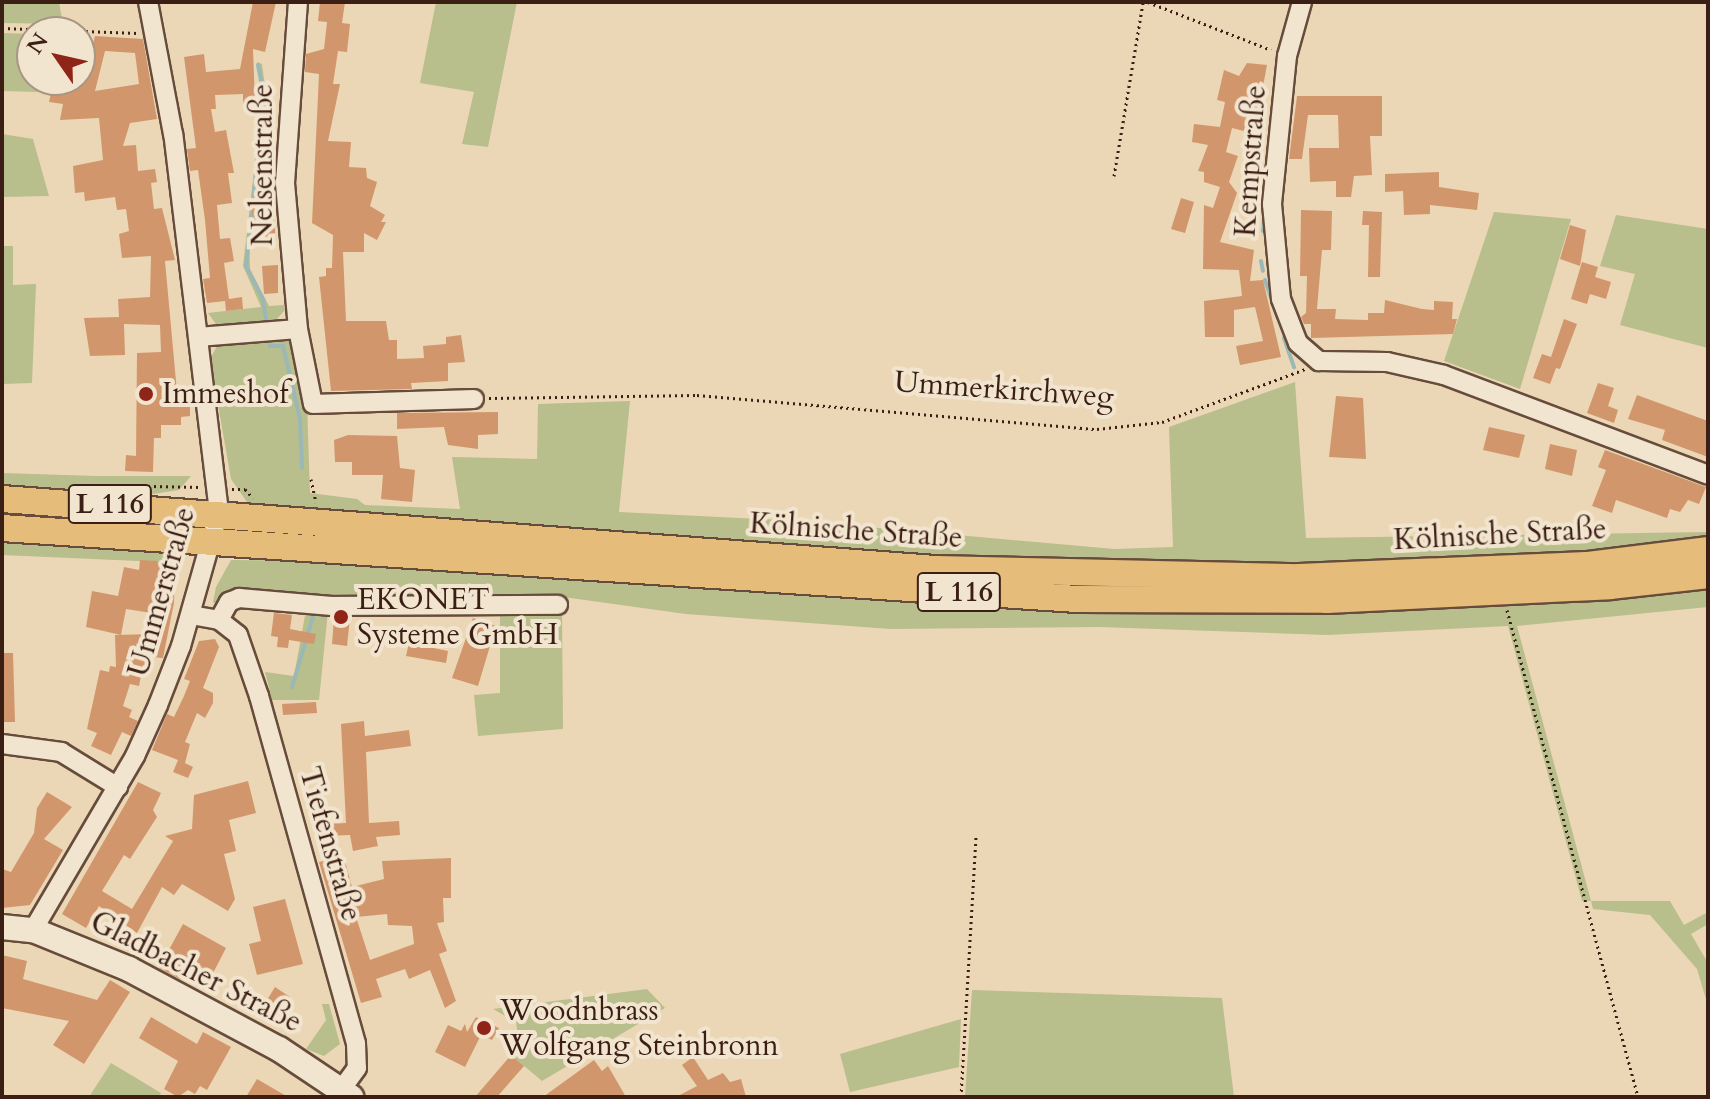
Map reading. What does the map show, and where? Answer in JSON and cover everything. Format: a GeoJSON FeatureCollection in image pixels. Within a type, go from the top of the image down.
{"type":"FeatureCollection","features":[{"type":"Feature","properties":{"kind":"main road","name":"Kölnische Straße"},"geometry":{"type":"LineString","coordinates":[[2,499],[218,500],[546,542],[951,570],[1299,577],[1587,565],[1708,550]]}},
{"type":"Feature","properties":{"kind":"main road","name":"Kölnische Straße"},"geometry":{"type":"LineString","coordinates":[[2,528],[1078,599],[1327,600],[1610,586],[1708,575]]}},
{"type":"Feature","properties":{"kind":"main road","name":"Gladbacher Straße"},"geometry":{"type":"LineString","coordinates":[[2,927],[33,930],[129,969],[347,1093]]}},
{"type":"Feature","properties":{"kind":"street","name":"Ummerstraße"},"geometry":{"type":"LineString","coordinates":[[33,930],[118,787],[158,705],[191,615],[218,500],[198,337],[148,2]]}},
{"type":"Feature","properties":{"kind":"street","name":"Nelsenstraße"},"geometry":{"type":"LineString","coordinates":[[298,2],[285,183],[298,329],[313,404],[474,399]]}},
{"type":"Feature","properties":{"kind":"street","name":"Kempstraße"},"geometry":{"type":"LineString","coordinates":[[1302,2],[1287,56],[1275,143],[1272,244],[1281,299],[1298,343],[1319,361]]}},
{"type":"Feature","properties":{"kind":"street"},"geometry":{"type":"LineString","coordinates":[[198,337],[298,329]]}},
{"type":"Feature","properties":{"kind":"street"},"geometry":{"type":"LineString","coordinates":[[1319,361],[1387,362],[1444,375],[1708,475]]}},
{"type":"Feature","properties":{"kind":"street"},"geometry":{"type":"LineString","coordinates":[[191,615],[219,620],[229,602],[239,598],[332,606],[558,605]]}},
{"type":"Feature","properties":{"kind":"street","name":"Tiefenstraße"},"geometry":{"type":"LineString","coordinates":[[219,620],[238,635],[259,696],[356,1043],[357,1068],[347,1093]]}},
{"type":"Feature","properties":{"kind":"street"},"geometry":{"type":"LineString","coordinates":[[2,744],[61,752],[118,787]]}},
{"type":"Feature","properties":{"kind":"path"},"geometry":{"type":"LineString","coordinates":[[1114,176],[1146,2],[1287,56]]}},
{"type":"Feature","properties":{"kind":"path"},"geometry":{"type":"LineString","coordinates":[[2,28],[155,33]]}},
{"type":"Feature","properties":{"kind":"path","name":"Ummerkirchweg"},"geometry":{"type":"LineString","coordinates":[[474,399],[697,395],[1097,429],[1162,422],[1291,379],[1319,361]]}},
{"type":"Feature","properties":{"kind":"path"},"geometry":{"type":"LineString","coordinates":[[301,504],[317,505],[311,479]]}},
{"type":"Feature","properties":{"kind":"path"},"geometry":{"type":"LineString","coordinates":[[93,485],[218,500],[245,489],[256,501]]}},
{"type":"Feature","properties":{"kind":"path"},"geometry":{"type":"LineString","coordinates":[[1507,607],[1638,1097]]}},
{"type":"Feature","properties":{"kind":"path"},"geometry":{"type":"LineString","coordinates":[[961,1097],[976,837]]}},
{"type":"Feature","properties":{"kind":"green space"},"geometry":{"type":"Polygon","coordinates":[[[2,2],[59,2],[62,16],[16,16],[16,23],[2,23],[2,2]]]}},
{"type":"Feature","properties":{"kind":"green space"},"geometry":{"type":"Polygon","coordinates":[[[436,2],[517,2],[488,147],[462,144],[474,92],[420,83],[436,2]]]}},
{"type":"Feature","properties":{"kind":"green space"},"geometry":{"type":"Polygon","coordinates":[[[2,33],[16,33],[16,91],[2,91],[2,33]]]}},
{"type":"Feature","properties":{"kind":"green space"},"geometry":{"type":"Polygon","coordinates":[[[257,62],[262,64],[274,156],[259,155],[249,230],[250,269],[269,306],[284,305],[285,310],[275,321],[218,327],[208,313],[261,307],[243,266],[256,155],[267,123],[257,62]]]}},
{"type":"Feature","properties":{"kind":"green space"},"geometry":{"type":"Polygon","coordinates":[[[2,134],[33,139],[49,196],[2,197],[2,134]]]}},
{"type":"Feature","properties":{"kind":"green space"},"geometry":{"type":"Polygon","coordinates":[[[2,199],[3,246],[13,246],[13,285],[36,284],[32,383],[2,384],[2,199]]]}},
{"type":"Feature","properties":{"kind":"green space"},"geometry":{"type":"Polygon","coordinates":[[[1494,212],[1571,219],[1520,389],[1444,361],[1494,212]]]}},
{"type":"Feature","properties":{"kind":"green space"},"geometry":{"type":"Polygon","coordinates":[[[1616,215],[1708,229],[1708,348],[1620,325],[1635,274],[1600,266],[1616,215]]]}},
{"type":"Feature","properties":{"kind":"green space"},"geometry":{"type":"Polygon","coordinates":[[[284,337],[292,344],[307,403],[310,493],[357,499],[365,505],[460,509],[452,457],[537,459],[538,404],[630,401],[619,512],[801,521],[1114,549],[1173,547],[1169,427],[1295,382],[1306,538],[1708,532],[1708,541],[1581,553],[1249,568],[856,553],[249,505],[231,479],[210,359],[217,346],[284,337]]]}},
{"type":"Feature","properties":{"kind":"green space"},"geometry":{"type":"Polygon","coordinates":[[[2,473],[191,476],[179,490],[147,495],[2,492],[2,473]]]}},
{"type":"Feature","properties":{"kind":"green space"},"geometry":{"type":"Polygon","coordinates":[[[2,536],[176,552],[184,563],[2,555],[2,536]]]}},
{"type":"Feature","properties":{"kind":"green space"},"geometry":{"type":"Polygon","coordinates":[[[231,560],[323,561],[1066,609],[1708,586],[1708,607],[1517,626],[1591,901],[1582,901],[1508,626],[1327,635],[1099,627],[890,629],[686,614],[563,597],[220,607],[213,602],[216,587],[231,560]]]}},
{"type":"Feature","properties":{"kind":"green space"},"geometry":{"type":"Polygon","coordinates":[[[500,607],[562,610],[563,729],[478,736],[474,695],[500,693],[500,607]]]}},
{"type":"Feature","properties":{"kind":"green space"},"geometry":{"type":"Polygon","coordinates":[[[306,610],[328,611],[319,700],[272,700],[265,672],[294,676],[306,610]]]}},
{"type":"Feature","properties":{"kind":"green space"},"geometry":{"type":"Polygon","coordinates":[[[1591,901],[1670,901],[1684,925],[1708,912],[1708,924],[1691,934],[1708,963],[1708,1006],[1697,969],[1650,915],[1593,909],[1591,901]]]}},
{"type":"Feature","properties":{"kind":"green space"},"geometry":{"type":"Polygon","coordinates":[[[647,989],[665,1008],[542,1081],[511,1055],[519,1043],[516,1022],[493,1009],[647,989]]]}},
{"type":"Feature","properties":{"kind":"green space"},"geometry":{"type":"Polygon","coordinates":[[[972,990],[1222,998],[1234,1097],[965,1097],[972,990]]]}},
{"type":"Feature","properties":{"kind":"green space"},"geometry":{"type":"Polygon","coordinates":[[[322,1004],[329,1004],[340,1044],[324,1056],[306,1049],[326,1020],[322,1004]]]}},
{"type":"Feature","properties":{"kind":"green space"},"geometry":{"type":"Polygon","coordinates":[[[961,1019],[959,1067],[850,1092],[840,1054],[961,1019]]]}},
{"type":"Feature","properties":{"kind":"green space"},"geometry":{"type":"Polygon","coordinates":[[[111,1063],[161,1093],[159,1097],[89,1097],[111,1063]]]}},
{"type":"Feature","properties":{"kind":"building"},"geometry":{"type":"Polygon","coordinates":[[[253,2],[276,2],[265,52],[253,49],[255,103],[243,104],[243,94],[215,95],[216,109],[211,109],[215,132],[226,130],[234,173],[228,173],[232,203],[217,205],[220,239],[230,238],[234,261],[224,263],[229,299],[242,297],[243,309],[226,311],[225,301],[207,303],[203,279],[210,278],[198,170],[190,171],[187,149],[196,148],[184,57],[204,54],[206,72],[240,69],[253,2]]]}},
{"type":"Feature","properties":{"kind":"building"},"geometry":{"type":"Polygon","coordinates":[[[320,2],[345,2],[342,23],[350,24],[347,52],[338,51],[333,84],[340,84],[328,141],[351,142],[349,167],[366,168],[367,178],[377,182],[370,206],[385,215],[381,222],[386,222],[377,240],[364,233],[364,252],[343,252],[346,321],[386,321],[389,340],[397,340],[397,359],[424,358],[423,346],[446,344],[446,337],[461,335],[465,362],[448,363],[448,381],[411,383],[412,389],[331,391],[319,277],[326,276],[326,268],[332,268],[333,235],[312,223],[319,74],[305,72],[306,54],[324,49],[327,22],[318,21],[320,2]]]}},
{"type":"Feature","properties":{"kind":"building"},"geometry":{"type":"Polygon","coordinates":[[[96,36],[143,39],[157,119],[130,123],[123,146],[136,145],[138,171],[155,169],[157,182],[151,183],[154,209],[162,208],[175,260],[165,261],[178,403],[190,403],[190,416],[181,417],[181,425],[161,425],[161,438],[154,438],[153,472],[125,471],[126,455],[136,456],[137,353],[161,352],[160,325],[124,324],[125,355],[90,356],[84,318],[119,317],[118,299],[150,297],[151,256],[122,258],[119,234],[129,231],[126,209],[117,210],[115,197],[85,201],[84,192],[75,193],[73,166],[103,160],[99,118],[60,120],[63,104],[49,102],[50,96],[96,96],[96,91],[139,84],[135,53],[105,51],[96,87],[96,36]]]}},
{"type":"Feature","properties":{"kind":"building"},"geometry":{"type":"Polygon","coordinates":[[[1247,63],[1267,65],[1258,110],[1249,108],[1244,131],[1232,128],[1226,152],[1238,156],[1229,182],[1237,193],[1220,242],[1254,250],[1250,281],[1263,280],[1281,357],[1240,365],[1236,346],[1263,341],[1255,307],[1234,310],[1234,337],[1205,337],[1204,301],[1242,296],[1239,270],[1203,269],[1204,205],[1213,208],[1220,187],[1204,182],[1204,172],[1198,171],[1208,145],[1192,142],[1194,124],[1220,127],[1225,102],[1217,100],[1224,70],[1239,76],[1247,63]]]}},
{"type":"Feature","properties":{"kind":"building"},"geometry":{"type":"Polygon","coordinates":[[[1297,96],[1382,96],[1382,136],[1370,136],[1372,175],[1354,176],[1351,197],[1336,197],[1336,181],[1310,182],[1309,148],[1339,148],[1338,115],[1308,115],[1302,159],[1289,159],[1297,96]]]}},
{"type":"Feature","properties":{"kind":"building"},"geometry":{"type":"Polygon","coordinates":[[[267,139],[274,140],[270,177],[276,241],[258,242],[251,208],[267,139]]]}},
{"type":"Feature","properties":{"kind":"building"},"geometry":{"type":"Polygon","coordinates":[[[1439,172],[1439,187],[1479,193],[1477,210],[1430,205],[1430,214],[1404,215],[1403,191],[1385,192],[1385,174],[1439,172]]]}},
{"type":"Feature","properties":{"kind":"building"},"geometry":{"type":"Polygon","coordinates":[[[1181,198],[1194,202],[1185,233],[1171,229],[1181,198]]]}},
{"type":"Feature","properties":{"kind":"building"},"geometry":{"type":"Polygon","coordinates":[[[1301,210],[1332,211],[1331,250],[1322,250],[1317,309],[1336,309],[1335,319],[1368,320],[1368,313],[1384,313],[1385,300],[1434,310],[1434,301],[1453,302],[1452,319],[1457,319],[1453,334],[1311,338],[1311,324],[1304,324],[1301,317],[1306,313],[1307,276],[1300,276],[1301,210]]]}},
{"type":"Feature","properties":{"kind":"building"},"geometry":{"type":"Polygon","coordinates":[[[1363,211],[1382,212],[1380,277],[1368,277],[1369,225],[1362,225],[1363,211]]]}},
{"type":"Feature","properties":{"kind":"building"},"geometry":{"type":"Polygon","coordinates":[[[1570,225],[1586,230],[1580,266],[1560,259],[1570,225]]]}},
{"type":"Feature","properties":{"kind":"building"},"geometry":{"type":"Polygon","coordinates":[[[1582,262],[1598,267],[1595,277],[1611,282],[1606,299],[1590,294],[1587,304],[1571,299],[1582,262]]]}},
{"type":"Feature","properties":{"kind":"building"},"geometry":{"type":"Polygon","coordinates":[[[278,265],[278,293],[264,294],[262,266],[278,265]]]}},
{"type":"Feature","properties":{"kind":"building"},"geometry":{"type":"Polygon","coordinates":[[[1564,319],[1577,324],[1560,369],[1556,368],[1550,384],[1533,378],[1542,354],[1551,357],[1564,319]]]}},
{"type":"Feature","properties":{"kind":"building"},"geometry":{"type":"Polygon","coordinates":[[[1598,383],[1614,388],[1608,406],[1618,410],[1614,423],[1587,413],[1598,383]]]}},
{"type":"Feature","properties":{"kind":"building"},"geometry":{"type":"Polygon","coordinates":[[[1637,395],[1708,421],[1708,457],[1662,440],[1665,430],[1628,419],[1637,395]]]}},
{"type":"Feature","properties":{"kind":"building"},"geometry":{"type":"Polygon","coordinates":[[[1336,396],[1363,398],[1366,459],[1329,457],[1336,396]]]}},
{"type":"Feature","properties":{"kind":"building"},"geometry":{"type":"Polygon","coordinates":[[[498,412],[498,434],[478,435],[478,449],[448,445],[444,427],[397,429],[397,413],[498,412]]]}},
{"type":"Feature","properties":{"kind":"building"},"geometry":{"type":"Polygon","coordinates":[[[1489,427],[1525,435],[1519,458],[1483,450],[1489,427]]]}},
{"type":"Feature","properties":{"kind":"building"},"geometry":{"type":"Polygon","coordinates":[[[348,435],[397,436],[400,468],[415,470],[412,502],[381,499],[383,475],[352,475],[352,462],[335,462],[334,440],[348,435]]]}},
{"type":"Feature","properties":{"kind":"building"},"geometry":{"type":"Polygon","coordinates":[[[1550,444],[1577,450],[1572,476],[1545,469],[1550,444]]]}},
{"type":"Feature","properties":{"kind":"building"},"geometry":{"type":"Polygon","coordinates":[[[1605,450],[1706,487],[1699,504],[1688,500],[1680,512],[1670,509],[1667,518],[1616,500],[1612,513],[1592,506],[1606,470],[1598,467],[1605,450]]]}},
{"type":"Feature","properties":{"kind":"building"},"geometry":{"type":"Polygon","coordinates":[[[140,560],[175,562],[174,603],[163,658],[150,657],[148,666],[143,665],[139,686],[130,684],[123,706],[132,710],[129,717],[138,721],[131,736],[122,732],[111,755],[91,746],[97,733],[87,729],[100,670],[109,672],[110,666],[116,667],[115,635],[120,635],[86,627],[92,591],[118,596],[124,567],[139,570],[140,560]],[[126,609],[121,635],[154,634],[158,614],[126,609]]]}},
{"type":"Feature","properties":{"kind":"building"},"geometry":{"type":"Polygon","coordinates":[[[274,613],[292,615],[290,629],[316,634],[314,644],[289,640],[288,648],[277,647],[278,637],[271,636],[274,613]]]}},
{"type":"Feature","properties":{"kind":"building"},"geometry":{"type":"Polygon","coordinates":[[[334,618],[350,618],[347,646],[332,644],[334,618]]]}},
{"type":"Feature","properties":{"kind":"building"},"geometry":{"type":"Polygon","coordinates":[[[473,618],[496,626],[478,686],[452,678],[473,618]]]}},
{"type":"Feature","properties":{"kind":"building"},"geometry":{"type":"Polygon","coordinates":[[[215,639],[219,647],[203,688],[213,693],[213,703],[205,718],[197,713],[185,742],[190,744],[185,763],[193,767],[188,778],[173,772],[178,760],[152,750],[167,714],[174,717],[184,696],[190,681],[184,679],[199,641],[215,639]]]}},
{"type":"Feature","properties":{"kind":"building"},"geometry":{"type":"Polygon","coordinates":[[[409,643],[448,651],[446,663],[406,656],[409,643]]]}},
{"type":"Feature","properties":{"kind":"building"},"geometry":{"type":"Polygon","coordinates":[[[2,653],[13,653],[15,722],[2,722],[2,653]]]}},
{"type":"Feature","properties":{"kind":"building"},"geometry":{"type":"Polygon","coordinates":[[[316,702],[317,713],[283,715],[282,704],[316,702]]]}},
{"type":"Feature","properties":{"kind":"building"},"geometry":{"type":"Polygon","coordinates":[[[364,721],[365,736],[409,730],[411,746],[366,752],[369,823],[399,821],[400,835],[376,837],[378,846],[353,851],[350,835],[325,836],[325,824],[346,823],[341,724],[364,721]]]}},
{"type":"Feature","properties":{"kind":"building"},"geometry":{"type":"Polygon","coordinates":[[[248,781],[256,813],[229,820],[236,851],[224,854],[235,899],[228,911],[182,884],[174,895],[162,887],[137,933],[99,906],[86,928],[62,914],[138,782],[161,793],[153,810],[157,817],[130,859],[124,855],[102,891],[132,909],[173,841],[165,836],[192,829],[194,795],[248,781]]]}},
{"type":"Feature","properties":{"kind":"building"},"geometry":{"type":"Polygon","coordinates":[[[47,792],[72,807],[44,839],[63,850],[30,905],[2,908],[2,869],[11,872],[34,833],[37,808],[47,792]]]}},
{"type":"Feature","properties":{"kind":"building"},"geometry":{"type":"Polygon","coordinates":[[[344,857],[352,887],[384,879],[382,861],[451,858],[451,898],[443,898],[444,922],[437,923],[447,951],[439,954],[456,1001],[445,1008],[430,970],[409,979],[405,969],[376,979],[382,997],[361,1003],[319,862],[344,857]],[[387,914],[356,917],[370,960],[414,944],[412,926],[388,925],[387,914]]]}},
{"type":"Feature","properties":{"kind":"building"},"geometry":{"type":"Polygon","coordinates":[[[285,899],[303,964],[257,975],[249,944],[261,941],[253,907],[285,899]]]}},
{"type":"Feature","properties":{"kind":"building"},"geometry":{"type":"Polygon","coordinates":[[[183,924],[226,948],[211,977],[188,965],[180,979],[159,968],[183,924]]]}},
{"type":"Feature","properties":{"kind":"building"},"geometry":{"type":"Polygon","coordinates":[[[2,955],[27,961],[23,979],[97,1000],[110,980],[130,992],[84,1064],[53,1045],[69,1021],[2,1008],[2,955]]]}},
{"type":"Feature","properties":{"kind":"building"},"geometry":{"type":"Polygon","coordinates":[[[275,987],[290,997],[280,1014],[264,1005],[275,987]]]}},
{"type":"Feature","properties":{"kind":"building"},"geometry":{"type":"Polygon","coordinates":[[[151,1017],[197,1044],[203,1032],[231,1047],[207,1090],[200,1086],[195,1094],[188,1090],[178,1097],[164,1089],[178,1061],[139,1038],[151,1017]]]}},
{"type":"Feature","properties":{"kind":"building"},"geometry":{"type":"Polygon","coordinates":[[[476,1017],[499,1028],[492,1040],[481,1035],[465,1067],[435,1052],[448,1025],[461,1031],[465,1024],[467,1032],[476,1017]]]}},
{"type":"Feature","properties":{"kind":"building"},"geometry":{"type":"Polygon","coordinates":[[[511,1055],[524,1066],[497,1097],[475,1097],[511,1055]]]}},
{"type":"Feature","properties":{"kind":"building"},"geometry":{"type":"Polygon","coordinates":[[[693,1057],[708,1080],[723,1073],[730,1082],[741,1079],[746,1097],[676,1097],[697,1086],[682,1065],[693,1057]]]}},
{"type":"Feature","properties":{"kind":"building"},"geometry":{"type":"Polygon","coordinates":[[[594,1060],[602,1071],[608,1066],[626,1097],[543,1097],[594,1060]]]}},
{"type":"Feature","properties":{"kind":"building"},"geometry":{"type":"Polygon","coordinates":[[[257,1079],[288,1097],[246,1097],[257,1079]]]}},
{"type":"Feature","properties":{"kind":"waterway"},"geometry":{"type":"LineString","coordinates":[[258,65],[269,122],[258,154],[246,266],[263,300],[266,320]]}},
{"type":"Feature","properties":{"kind":"waterway"},"geometry":{"type":"LineString","coordinates":[[1263,231],[1265,213]]}},
{"type":"Feature","properties":{"kind":"waterway"},"geometry":{"type":"LineString","coordinates":[[1261,261],[1263,271]]}},
{"type":"Feature","properties":{"kind":"waterway"},"geometry":{"type":"LineString","coordinates":[[1265,280],[1278,318]]}},
{"type":"Feature","properties":{"kind":"waterway"},"geometry":{"type":"LineString","coordinates":[[1284,338],[1294,367]]}},
{"type":"Feature","properties":{"kind":"waterway"},"geometry":{"type":"LineString","coordinates":[[270,346],[283,346],[300,419],[302,468]]}},
{"type":"Feature","properties":{"kind":"waterway"},"geometry":{"type":"LineString","coordinates":[[292,687],[314,613]]}},
{"type":"Feature","properties":{"kind":"place","name":"Immeshof"},"geometry":{"type":"Point","coordinates":[146,394]}},
{"type":"Feature","properties":{"kind":"place","name":"EKONET Systeme GmbH"},"geometry":{"type":"Point","coordinates":[341,617]}},
{"type":"Feature","properties":{"kind":"place","name":"Woodnbrass Wolfgang Steinbronn"},"geometry":{"type":"Point","coordinates":[484,1028]}}]}
